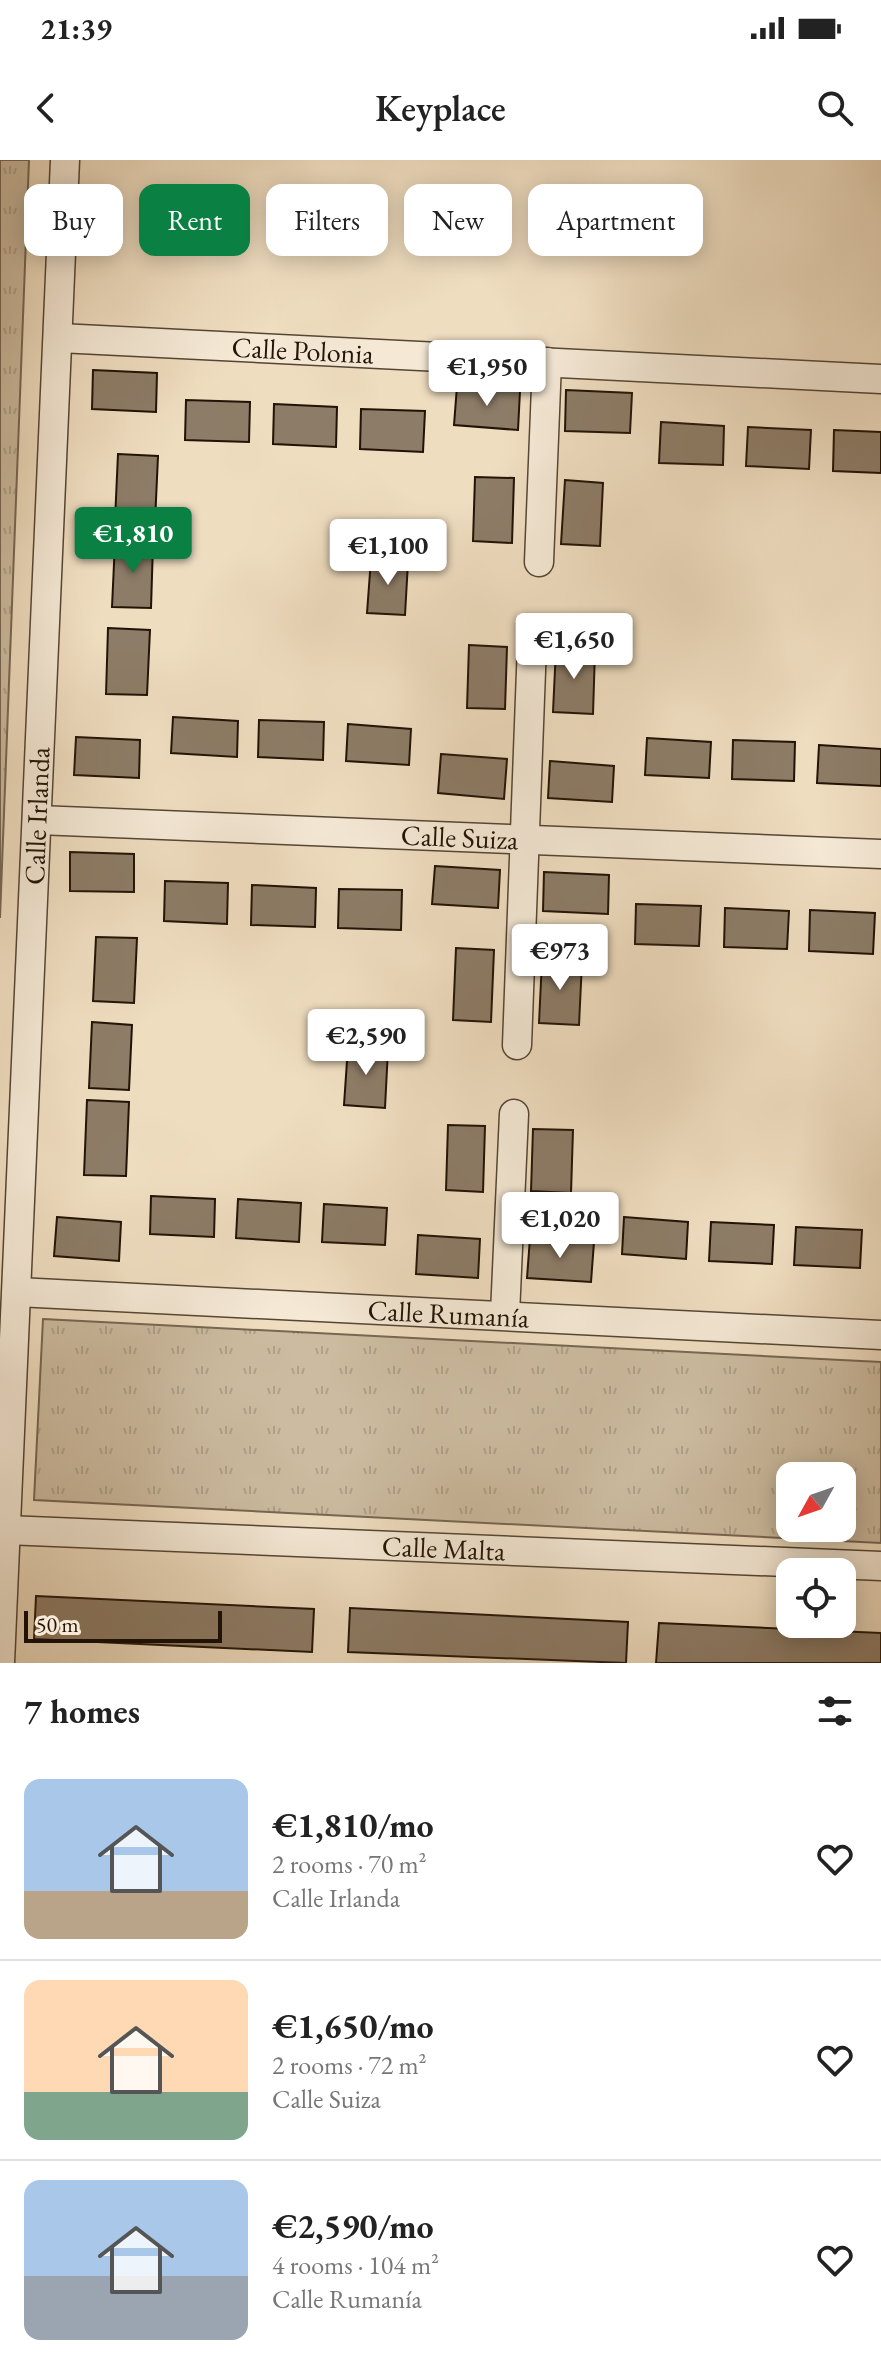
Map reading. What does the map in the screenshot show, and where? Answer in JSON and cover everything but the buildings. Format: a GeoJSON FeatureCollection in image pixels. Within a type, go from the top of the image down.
{"type":"FeatureCollection","features":[{"type":"Feature","properties":{"kind":"street","name":"Calle Irlanda"},"geometry":{"type":"LineString","coordinates":[[0,1663],[65,160]]}},
{"type":"Feature","properties":{"kind":"street","name":"Calle Polonia"},"geometry":{"type":"LineString","coordinates":[[59,338],[881,379]]}},
{"type":"Feature","properties":{"kind":"street"},"geometry":{"type":"LineString","coordinates":[[539,562],[547,362]]}},
{"type":"Feature","properties":{"kind":"street"},"geometry":{"type":"LineString","coordinates":[[517,1045],[532,644]]}},
{"type":"Feature","properties":{"kind":"street","name":"Calle Suiza"},"geometry":{"type":"LineString","coordinates":[[38,820],[881,854]]}},
{"type":"Feature","properties":{"kind":"street"},"geometry":{"type":"LineString","coordinates":[[505,1314],[514,1114]]}},
{"type":"Feature","properties":{"kind":"street","name":"Calle Rumanía"},"geometry":{"type":"LineString","coordinates":[[17,1292],[881,1335]]}},
{"type":"Feature","properties":{"kind":"street","name":"Calle Malta"},"geometry":{"type":"LineString","coordinates":[[6,1530],[881,1566]]}},
{"type":"Feature","properties":{"kind":"green space"},"geometry":{"type":"Polygon","coordinates":[[[0,160],[29,160],[28,184],[24,184],[25,256],[0,918],[0,160]]]}},
{"type":"Feature","properties":{"kind":"green space"},"geometry":{"type":"Polygon","coordinates":[[[43,1319],[881,1362],[881,1543],[856,1542],[856,1462],[776,1462],[776,1538],[34,1500],[43,1319]]]}}]}
